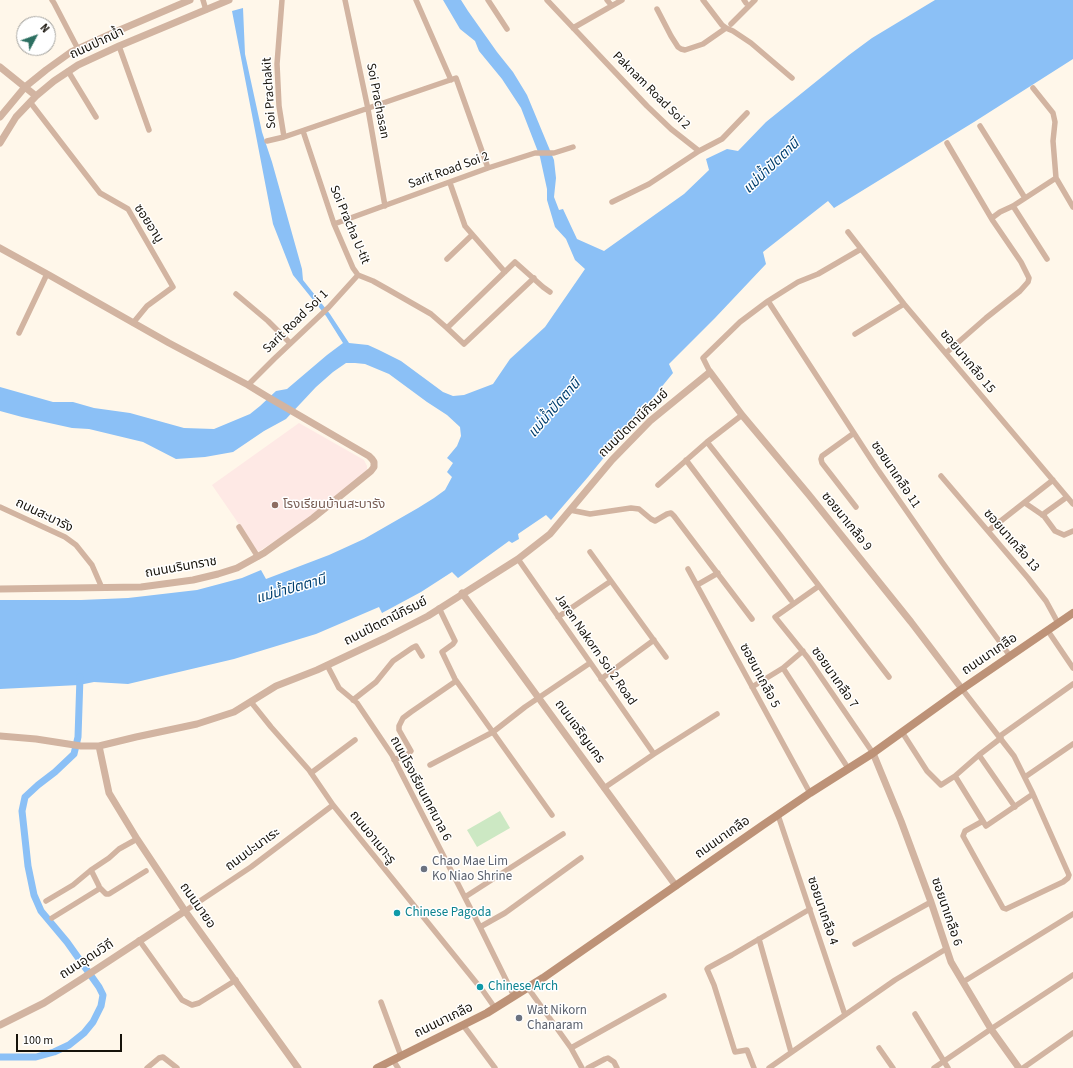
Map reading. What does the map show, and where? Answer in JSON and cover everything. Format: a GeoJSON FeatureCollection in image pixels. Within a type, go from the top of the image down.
{"type":"FeatureCollection","features":[{"type":"Feature","properties":{"kind":"main road","name":"ถนนนาเกลือ"},"geometry":{"type":"LineString","coordinates":[[377,1068],[496,1008],[528,988],[1073,613]]}},
{"type":"Feature","properties":{"kind":"street","name":"ถนนปากน้ำ"},"geometry":{"type":"LineString","coordinates":[[0,117],[25,87],[46,70],[78,49],[190,0]]}},
{"type":"Feature","properties":{"kind":"street"},"geometry":{"type":"LineString","coordinates":[[203,0],[206,10]]}},
{"type":"Feature","properties":{"kind":"street","name":"ถนนปากน้ำ"},"geometry":{"type":"LineString","coordinates":[[0,143],[16,118],[30,102],[54,81],[78,64],[229,0]]}},
{"type":"Feature","properties":{"kind":"street","name":"Soi Prachakit"},"geometry":{"type":"LineString","coordinates":[[282,0],[277,64],[284,137]]}},
{"type":"Feature","properties":{"kind":"street","name":"Soi Prachasan"},"geometry":{"type":"LineString","coordinates":[[345,0],[368,109],[385,206]]}},
{"type":"Feature","properties":{"kind":"street"},"geometry":{"type":"LineString","coordinates":[[416,0],[453,79],[488,168]]}},
{"type":"Feature","properties":{"kind":"street"},"geometry":{"type":"LineString","coordinates":[[488,0],[507,29]]}},
{"type":"Feature","properties":{"kind":"street"},"geometry":{"type":"LineString","coordinates":[[548,2],[556,0]]}},
{"type":"Feature","properties":{"kind":"street"},"geometry":{"type":"LineString","coordinates":[[607,0],[612,6]]}},
{"type":"Feature","properties":{"kind":"street"},"geometry":{"type":"LineString","coordinates":[[573,28],[622,0]]}},
{"type":"Feature","properties":{"kind":"street"},"geometry":{"type":"LineString","coordinates":[[703,0],[722,25],[751,43],[792,78]]}},
{"type":"Feature","properties":{"kind":"street"},"geometry":{"type":"LineString","coordinates":[[731,24],[755,0]]}},
{"type":"Feature","properties":{"kind":"street"},"geometry":{"type":"LineString","coordinates":[[55,1],[78,49]]}},
{"type":"Feature","properties":{"kind":"street","name":"Paknam Road Soi 2"},"geometry":{"type":"LineString","coordinates":[[548,2],[647,106],[671,129],[699,151]]}},
{"type":"Feature","properties":{"kind":"street"},"geometry":{"type":"LineString","coordinates":[[657,9],[678,47],[681,49],[685,50],[703,44],[726,28]]}},
{"type":"Feature","properties":{"kind":"street"},"geometry":{"type":"LineString","coordinates":[[119,46],[149,130]]}},
{"type":"Feature","properties":{"kind":"street"},"geometry":{"type":"LineString","coordinates":[[0,67],[36,96]]}},
{"type":"Feature","properties":{"kind":"street"},"geometry":{"type":"LineString","coordinates":[[68,71],[96,117]]}},
{"type":"Feature","properties":{"kind":"street"},"geometry":{"type":"LineString","coordinates":[[267,141],[303,131],[453,79]]}},
{"type":"Feature","properties":{"kind":"street"},"geometry":{"type":"LineString","coordinates":[[1033,88],[1053,113],[1055,122],[1053,141],[1056,178],[1073,207]]}},
{"type":"Feature","properties":{"kind":"street","name":"ซอยอาบู"},"geometry":{"type":"LineString","coordinates":[[30,102],[100,193],[128,209],[173,287],[147,306],[133,323]]}},
{"type":"Feature","properties":{"kind":"street"},"geometry":{"type":"LineString","coordinates":[[612,202],[649,184],[699,151],[722,139],[747,114]]}},
{"type":"Feature","properties":{"kind":"street"},"geometry":{"type":"LineString","coordinates":[[980,126],[1025,198]]}},
{"type":"Feature","properties":{"kind":"street","name":"Soi Pracha U-tit"},"geometry":{"type":"LineString","coordinates":[[303,131],[334,224],[353,268],[358,275],[389,290],[431,314],[464,344],[534,278]]}},
{"type":"Feature","properties":{"kind":"street"},"geometry":{"type":"LineString","coordinates":[[946,353],[1020,291],[1028,282],[1029,278],[1027,272],[992,218],[947,143]]}},
{"type":"Feature","properties":{"kind":"street","name":"Sarit Road Soi 2"},"geometry":{"type":"LineString","coordinates":[[334,224],[488,168],[535,153],[554,153],[573,147]]}},
{"type":"Feature","properties":{"kind":"street"},"geometry":{"type":"LineString","coordinates":[[992,218],[1056,178]]}},
{"type":"Feature","properties":{"kind":"street"},"geometry":{"type":"LineString","coordinates":[[450,183],[464,226],[505,272]]}},
{"type":"Feature","properties":{"kind":"street"},"geometry":{"type":"LineString","coordinates":[[1013,206],[1048,259]]}},
{"type":"Feature","properties":{"kind":"street","name":"ซอยนาเกลือ 15"},"geometry":{"type":"LineString","coordinates":[[848,232],[904,304],[1073,504]]}},
{"type":"Feature","properties":{"kind":"street"},"geometry":{"type":"LineString","coordinates":[[447,259],[472,235]]}},
{"type":"Feature","properties":{"kind":"street"},"geometry":{"type":"LineString","coordinates":[[0,248],[133,323],[248,385]]}},
{"type":"Feature","properties":{"kind":"street"},"geometry":{"type":"LineString","coordinates":[[710,372],[703,358],[740,322],[768,301],[798,282],[818,274],[861,249]]}},
{"type":"Feature","properties":{"kind":"street"},"geometry":{"type":"LineString","coordinates":[[447,328],[516,262],[550,292]]}},
{"type":"Feature","properties":{"kind":"street"},"geometry":{"type":"LineString","coordinates":[[19,333],[47,274]]}},
{"type":"Feature","properties":{"kind":"street","name":"Sarit Road Soi 1"},"geometry":{"type":"LineString","coordinates":[[248,385],[290,343],[329,308],[358,275]]}},
{"type":"Feature","properties":{"kind":"street"},"geometry":{"type":"LineString","coordinates":[[236,294],[268,321],[290,343]]}},
{"type":"Feature","properties":{"kind":"street","name":"ซอยนาเกลือ 11"},"geometry":{"type":"LineString","coordinates":[[768,301],[876,467],[1010,656]]}},
{"type":"Feature","properties":{"kind":"street"},"geometry":{"type":"LineString","coordinates":[[855,334],[904,304]]}},
{"type":"Feature","properties":{"kind":"street","name":"ซอยนาเกลือ 9"},"geometry":{"type":"LineString","coordinates":[[710,372],[742,415],[906,616],[962,689]]}},
{"type":"Feature","properties":{"kind":"street","name":"ถนนปัตตานีภิรมย์"},"geometry":{"type":"LineString","coordinates":[[0,736],[36,739],[82,746],[99,746],[197,724],[234,712],[276,686],[327,665],[428,616],[518,559],[550,534],[612,460],[650,421],[710,372]]}},
{"type":"Feature","properties":{"kind":"street","name":"ถนนนรินทราช"},"geometry":{"type":"LineString","coordinates":[[0,589],[141,587],[193,580],[237,568],[258,557],[314,518],[374,467],[374,462],[370,456],[248,385]]}},
{"type":"Feature","properties":{"kind":"street"},"geometry":{"type":"LineString","coordinates":[[658,485],[707,442],[742,415]]}},
{"type":"Feature","properties":{"kind":"street"},"geometry":{"type":"LineString","coordinates":[[854,433],[822,456],[821,459],[822,464],[856,507]]}},
{"type":"Feature","properties":{"kind":"street"},"geometry":{"type":"LineString","coordinates":[[707,442],[889,677]]}},
{"type":"Feature","properties":{"kind":"street"},"geometry":{"type":"LineString","coordinates":[[686,460],[791,600]]}},
{"type":"Feature","properties":{"kind":"street","name":"ซอยนาเกลือ 13"},"geometry":{"type":"LineString","coordinates":[[941,476],[1028,578],[1046,601],[1058,623]]}},
{"type":"Feature","properties":{"kind":"street"},"geometry":{"type":"LineString","coordinates":[[988,531],[1054,480]]}},
{"type":"Feature","properties":{"kind":"street"},"geometry":{"type":"LineString","coordinates":[[1042,515],[1067,497]]}},
{"type":"Feature","properties":{"kind":"street"},"geometry":{"type":"LineString","coordinates":[[1026,502],[1042,515],[1055,531],[1064,535],[1073,531]]}},
{"type":"Feature","properties":{"kind":"street","name":"ถนนสะบารัง"},"geometry":{"type":"LineString","coordinates":[[0,507],[65,536],[76,545],[92,565],[102,588]]}},
{"type":"Feature","properties":{"kind":"street"},"geometry":{"type":"LineString","coordinates":[[570,510],[590,514],[631,508],[638,509],[655,521],[667,514],[671,514],[752,619]]}},
{"type":"Feature","properties":{"kind":"street"},"geometry":{"type":"LineString","coordinates":[[239,527],[258,557]]}},
{"type":"Feature","properties":{"kind":"street"},"geometry":{"type":"LineString","coordinates":[[590,552],[666,657]]}},
{"type":"Feature","properties":{"kind":"street","name":"Jaren Nakorn Soi 2 Road"},"geometry":{"type":"LineString","coordinates":[[518,559],[654,754]]}},
{"type":"Feature","properties":{"kind":"street","name":"ซอยนาเกลือ 5"},"geometry":{"type":"LineString","coordinates":[[688,569],[810,793]]}},
{"type":"Feature","properties":{"kind":"street"},"geometry":{"type":"LineString","coordinates":[[697,585],[718,573]]}},
{"type":"Feature","properties":{"kind":"street"},"geometry":{"type":"LineString","coordinates":[[558,617],[611,581]]}},
{"type":"Feature","properties":{"kind":"street","name":"ซอยนาเกลือ 7"},"geometry":{"type":"LineString","coordinates":[[819,586],[775,617],[803,651],[873,752]]}},
{"type":"Feature","properties":{"kind":"street","name":"ถนนเจริญนคร"},"geometry":{"type":"LineString","coordinates":[[462,594],[676,886]]}},
{"type":"Feature","properties":{"kind":"street"},"geometry":{"type":"LineString","coordinates":[[439,608],[455,641],[442,652],[456,681],[552,815]]}},
{"type":"Feature","properties":{"kind":"street"},"geometry":{"type":"LineString","coordinates":[[1048,631],[1073,668]]}},
{"type":"Feature","properties":{"kind":"street"},"geometry":{"type":"LineString","coordinates":[[601,679],[654,640]]}},
{"type":"Feature","properties":{"kind":"street"},"geometry":{"type":"LineString","coordinates":[[353,700],[376,682],[393,661],[412,648],[416,646],[422,656]]}},
{"type":"Feature","properties":{"kind":"street"},"geometry":{"type":"LineString","coordinates":[[752,688],[783,668],[803,651]]}},
{"type":"Feature","properties":{"kind":"street"},"geometry":{"type":"LineString","coordinates":[[430,765],[493,732],[590,663]]}},
{"type":"Feature","properties":{"kind":"street","name":"ถนนโรงเรียนเทศบาล 6"},"geometry":{"type":"LineString","coordinates":[[327,665],[339,688],[357,703],[394,760],[514,996]]}},
{"type":"Feature","properties":{"kind":"street"},"geometry":{"type":"LineString","coordinates":[[783,668],[848,768]]}},
{"type":"Feature","properties":{"kind":"street"},"geometry":{"type":"LineString","coordinates":[[394,760],[408,754],[411,751],[399,726],[403,718],[456,681]]}},
{"type":"Feature","properties":{"kind":"street"},"geometry":{"type":"LineString","coordinates":[[902,732],[927,771],[941,784],[955,776],[979,755],[1073,684]]}},
{"type":"Feature","properties":{"kind":"street"},"geometry":{"type":"LineString","coordinates":[[962,689],[1014,756],[1033,794],[1069,875],[1068,878],[1063,882],[1006,909],[1001,906],[963,836],[964,831],[983,821]]}},
{"type":"Feature","properties":{"kind":"street","name":"ถนนอาเนาะรู"},"geometry":{"type":"LineString","coordinates":[[251,702],[311,773],[333,805],[496,1008]]}},
{"type":"Feature","properties":{"kind":"street"},"geometry":{"type":"LineString","coordinates":[[604,788],[716,714]]}},
{"type":"Feature","properties":{"kind":"street"},"geometry":{"type":"LineString","coordinates":[[311,773],[355,740]]}},
{"type":"Feature","properties":{"kind":"street"},"geometry":{"type":"LineString","coordinates":[[1025,777],[1073,744]]}},
{"type":"Feature","properties":{"kind":"street","name":"ถนนมายอ"},"geometry":{"type":"LineString","coordinates":[[99,746],[109,793],[137,839],[185,910],[298,1068]]}},
{"type":"Feature","properties":{"kind":"street","name":"ซอยนาเกลือ 6"},"geometry":{"type":"LineString","coordinates":[[873,752],[901,821],[931,902],[951,962],[991,1029],[1019,1068]]}},
{"type":"Feature","properties":{"kind":"street"},"geometry":{"type":"LineString","coordinates":[[979,755],[1015,807]]}},
{"type":"Feature","properties":{"kind":"street"},"geometry":{"type":"LineString","coordinates":[[955,776],[986,826],[1033,794]]}},
{"type":"Feature","properties":{"kind":"street","name":"ถนนปะนาเระ"},"geometry":{"type":"LineString","coordinates":[[185,910],[251,867],[333,805]]}},
{"type":"Feature","properties":{"kind":"street","name":"ซอยนาเกลือ 4"},"geometry":{"type":"LineString","coordinates":[[778,815],[845,1015]]}},
{"type":"Feature","properties":{"kind":"street"},"geometry":{"type":"LineString","coordinates":[[465,897],[563,834]]}},
{"type":"Feature","properties":{"kind":"street"},"geometry":{"type":"LineString","coordinates":[[46,901],[73,885],[120,849],[137,839]]}},
{"type":"Feature","properties":{"kind":"street"},"geometry":{"type":"LineString","coordinates":[[480,927],[505,913],[581,858]]}},
{"type":"Feature","properties":{"kind":"street"},"geometry":{"type":"LineString","coordinates":[[91,870],[100,888],[106,894],[109,894],[146,871]]}},
{"type":"Feature","properties":{"kind":"street"},"geometry":{"type":"LineString","coordinates":[[52,918],[100,888]]}},
{"type":"Feature","properties":{"kind":"street"},"geometry":{"type":"LineString","coordinates":[[855,944],[931,902]]}},
{"type":"Feature","properties":{"kind":"street"},"geometry":{"type":"LineString","coordinates":[[754,1068],[747,1050],[735,1052],[714,985],[707,969],[810,909]]}},
{"type":"Feature","properties":{"kind":"street","name":"ถนนอุดมวิถี"},"geometry":{"type":"LineString","coordinates":[[0,1025],[44,1003],[185,910]]}},
{"type":"Feature","properties":{"kind":"street"},"geometry":{"type":"LineString","coordinates":[[963,982],[1073,914]]}},
{"type":"Feature","properties":{"kind":"street"},"geometry":{"type":"LineString","coordinates":[[759,939],[791,1052]]}},
{"type":"Feature","properties":{"kind":"street"},"geometry":{"type":"LineString","coordinates":[[139,940],[182,1000],[192,1005],[199,1004],[236,980]]}},
{"type":"Feature","properties":{"kind":"street"},"geometry":{"type":"LineString","coordinates":[[769,1068],[895,980],[946,949]]}},
{"type":"Feature","properties":{"kind":"street"},"geometry":{"type":"LineString","coordinates":[[934,1068],[1073,975]]}},
{"type":"Feature","properties":{"kind":"street"},"geometry":{"type":"LineString","coordinates":[[528,988],[571,1048],[582,1068]]}},
{"type":"Feature","properties":{"kind":"street"},"geometry":{"type":"LineString","coordinates":[[571,1048],[664,996]]}},
{"type":"Feature","properties":{"kind":"street"},"geometry":{"type":"LineString","coordinates":[[381,1002],[401,1056]]}},
{"type":"Feature","properties":{"kind":"street"},"geometry":{"type":"LineString","coordinates":[[915,1014],[948,1068]]}},
{"type":"Feature","properties":{"kind":"street"},"geometry":{"type":"LineString","coordinates":[[463,1025],[494,1068]]}},
{"type":"Feature","properties":{"kind":"street"},"geometry":{"type":"LineString","coordinates":[[1023,1068],[1073,1033]]}},
{"type":"Feature","properties":{"kind":"street"},"geometry":{"type":"LineString","coordinates":[[879,1048],[893,1068]]}},
{"type":"Feature","properties":{"kind":"street"},"geometry":{"type":"LineString","coordinates":[[147,1068],[159,1058],[163,1057],[177,1068]]}},
{"type":"Feature","properties":{"kind":"street"},"geometry":{"type":"LineString","coordinates":[[588,1068],[608,1058],[614,1062],[617,1068]]}},
{"type":"Feature","properties":{"kind":"street"},"geometry":{"type":"LineString","coordinates":[[393,1060],[398,1068]]}},
{"type":"Feature","properties":{"kind":"shaded area","name":"โรงเรียนบ้านสะบารัง"},"geometry":{"type":"Polygon","coordinates":[[[299,423],[364,460],[367,466],[367,472],[301,524],[258,552],[212,485],[299,423]]]}},
{"type":"Feature","properties":{"kind":"green space"},"geometry":{"type":"Polygon","coordinates":[[[500,811],[510,828],[477,847],[467,830],[500,811]]]}},
{"type":"Feature","properties":{"kind":"water","name":"แม่น้ำปัตตานี"},"geometry":{"type":"Polygon","coordinates":[[[443,0],[461,0],[497,52],[513,72],[527,95],[554,160],[556,178],[554,197],[559,210],[563,209],[577,239],[604,251],[684,194],[709,170],[706,159],[727,149],[738,151],[766,122],[849,55],[872,38],[935,0],[1073,0],[1073,59],[834,208],[828,201],[763,252],[766,264],[669,364],[673,373],[551,520],[546,515],[518,534],[519,539],[512,543],[509,541],[458,578],[452,572],[421,592],[382,613],[379,607],[316,634],[234,659],[128,684],[94,682],[79,685],[0,689],[0,600],[81,600],[128,598],[197,590],[242,578],[261,570],[266,579],[329,555],[364,539],[418,508],[445,490],[452,477],[447,472],[453,463],[447,458],[457,446],[461,436],[460,427],[447,415],[389,374],[365,364],[346,363],[316,387],[286,419],[264,431],[233,452],[205,457],[176,459],[143,442],[89,429],[72,428],[0,411],[0,387],[53,402],[73,402],[94,408],[130,413],[184,428],[214,429],[250,414],[276,391],[287,389],[343,343],[326,316],[293,275],[273,224],[232,11],[243,8],[245,54],[262,132],[302,269],[303,280],[330,314],[349,343],[368,345],[401,361],[443,392],[453,396],[464,395],[493,384],[510,359],[545,327],[585,269],[575,260],[566,239],[555,227],[547,200],[547,189],[540,157],[521,108],[502,79],[479,51],[475,41],[460,29],[443,0]]]}},
{"type":"Feature","properties":{"kind":"waterway"},"geometry":{"type":"LineString","coordinates":[[0,1057],[36,1057],[54,1052],[69,1045],[84,1033],[93,1022],[101,1006],[103,995],[99,987],[67,942],[41,911],[34,895],[28,866],[22,811],[25,797],[74,754],[78,737],[80,677]]}},
{"type":"Feature","properties":{"kind":"place","name":"โรงเรียนบ้านสะบารัง"},"geometry":{"type":"Point","coordinates":[275,505]}},
{"type":"Feature","properties":{"kind":"place","name":"Chao Mae Lim Ko Niao Shrine"},"geometry":{"type":"Point","coordinates":[424,869]}},
{"type":"Feature","properties":{"kind":"place","name":"Chinese Pagoda"},"geometry":{"type":"Point","coordinates":[397,913]}},
{"type":"Feature","properties":{"kind":"place","name":"Chinese Arch"},"geometry":{"type":"Point","coordinates":[480,987]}},
{"type":"Feature","properties":{"kind":"place","name":"Wat Nikorn Chanaram"},"geometry":{"type":"Point","coordinates":[519,1018]}}]}
